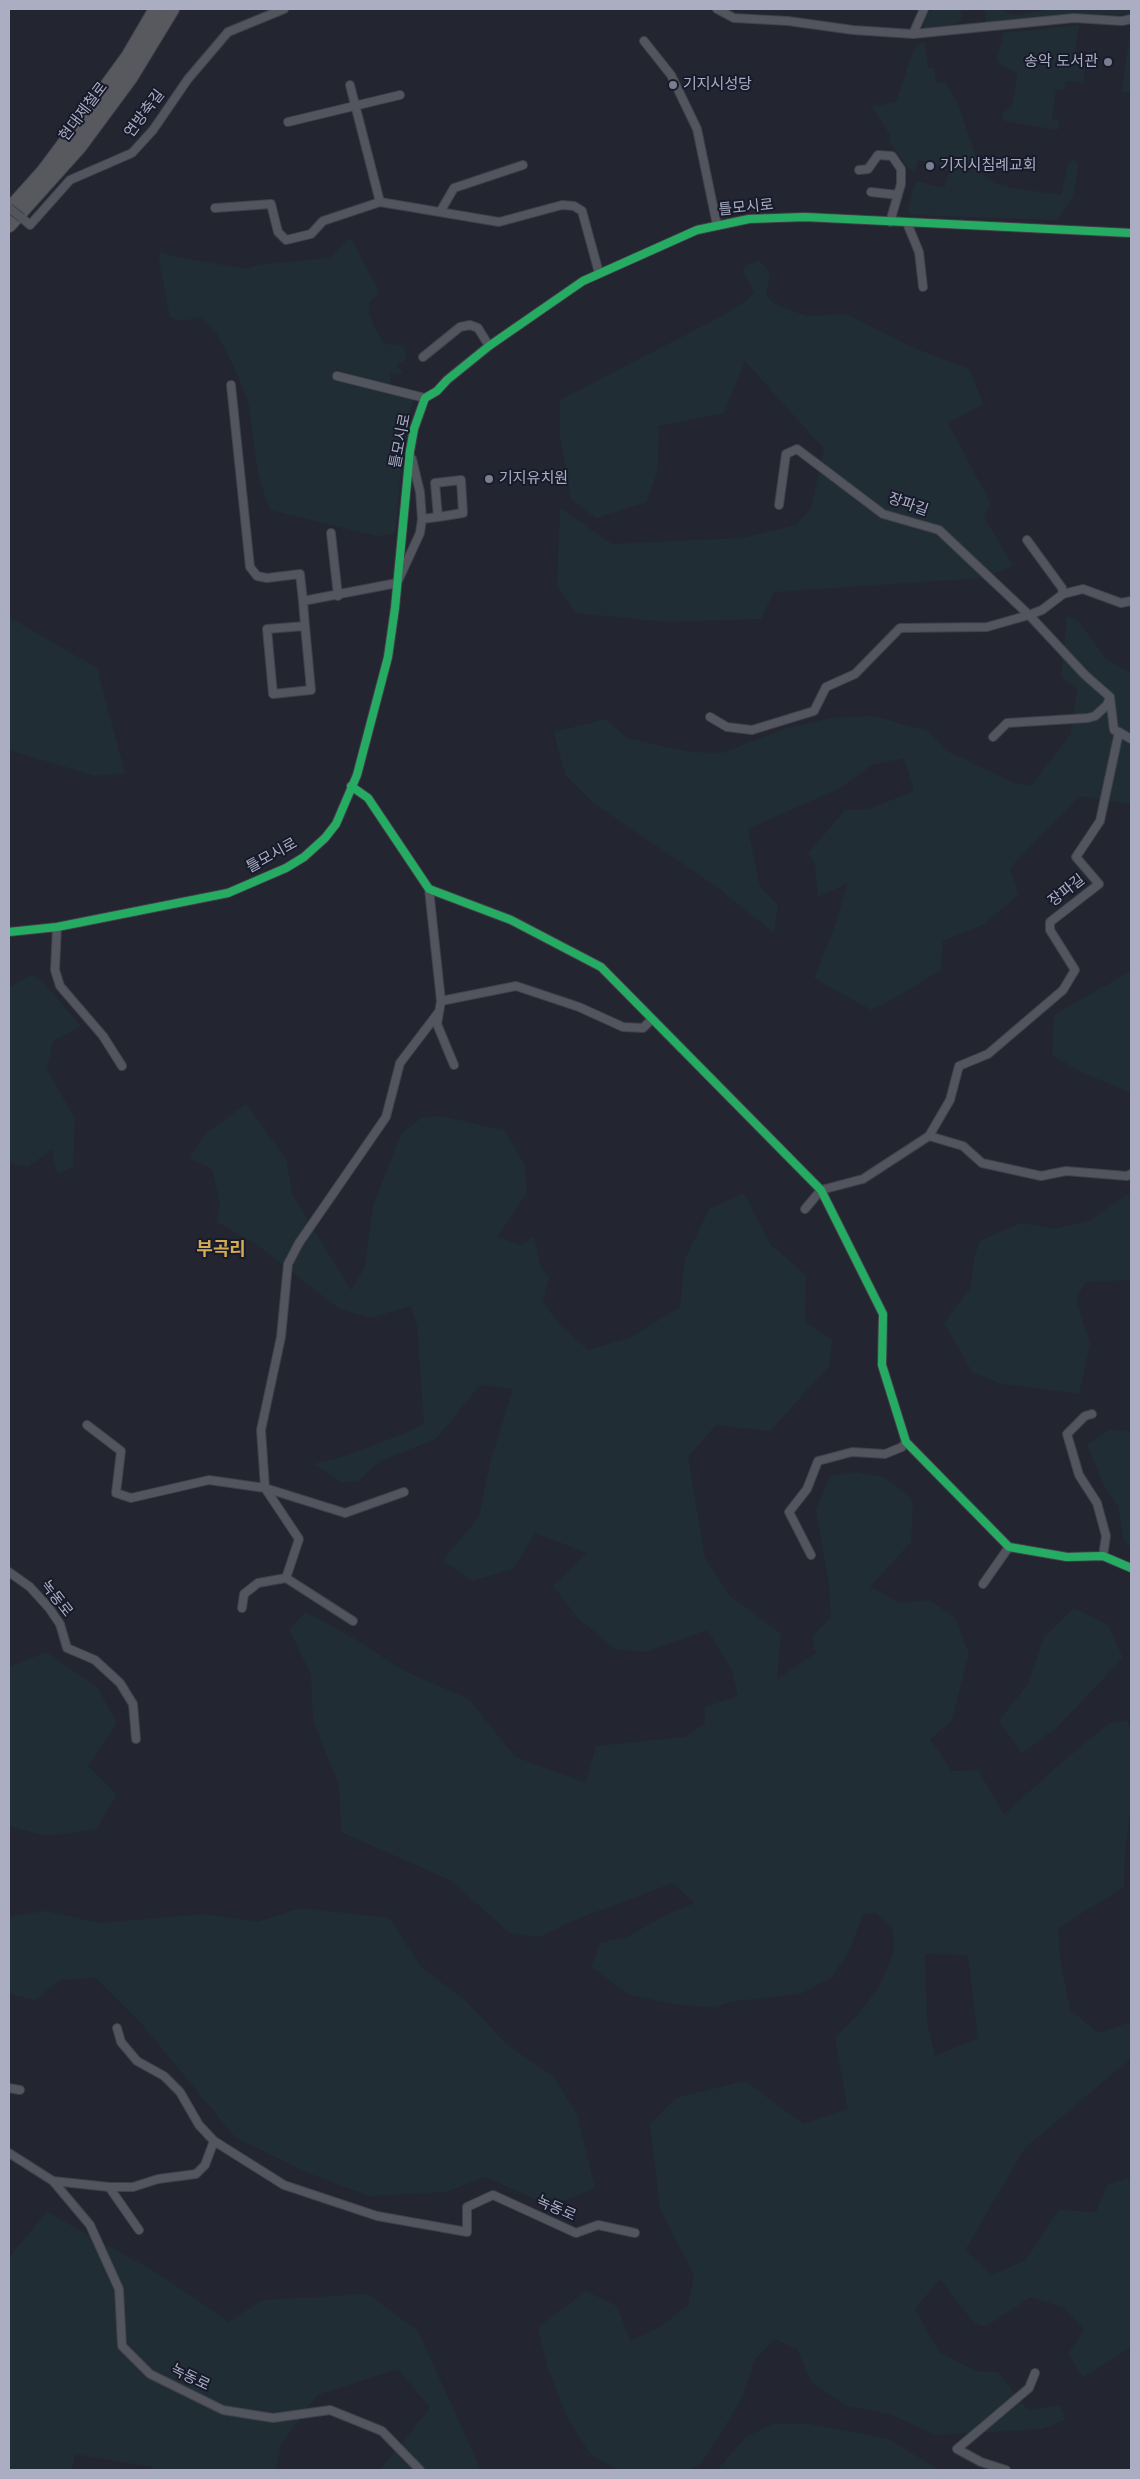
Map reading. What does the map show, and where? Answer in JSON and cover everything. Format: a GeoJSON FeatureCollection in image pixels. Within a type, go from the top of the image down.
{"type":"FeatureCollection","features":[{"type":"Feature","properties":{"kind":"highway","name":"현대제철로"},"geometry":{"type":"LineString","coordinates":[[9,209],[44,170],[79,124],[128,57],[156,9]]}},
{"type":"Feature","properties":{"kind":"highway","name":"현대제철로"},"geometry":{"type":"LineString","coordinates":[[9,225],[79,147],[130,78],[172,9]]}},
{"type":"Feature","properties":{"kind":"street","name":"연방축길"},"geometry":{"type":"LineString","coordinates":[[9,209],[30,225],[70,180],[132,153],[153,130],[188,79],[228,32],[284,9]]}},
{"type":"Feature","properties":{"kind":"street"},"geometry":{"type":"LineString","coordinates":[[717,9],[734,18],[788,21],[853,30],[913,34],[1074,18],[1122,21],[1131,19]]}},
{"type":"Feature","properties":{"kind":"street"},"geometry":{"type":"LineString","coordinates":[[913,34],[924,9]]}},
{"type":"Feature","properties":{"kind":"street"},"geometry":{"type":"LineString","coordinates":[[644,41],[671,75],[697,129],[717,224]]}},
{"type":"Feature","properties":{"kind":"street"},"geometry":{"type":"LineString","coordinates":[[350,85],[380,202]]}},
{"type":"Feature","properties":{"kind":"street"},"geometry":{"type":"LineString","coordinates":[[288,122],[400,96]]}},
{"type":"Feature","properties":{"kind":"street"},"geometry":{"type":"LineString","coordinates":[[859,170],[868,169],[878,155],[892,156],[901,169],[901,184],[890,222]]}},
{"type":"Feature","properties":{"kind":"street"},"geometry":{"type":"LineString","coordinates":[[440,212],[454,188],[522,165]]}},
{"type":"Feature","properties":{"kind":"street"},"geometry":{"type":"LineString","coordinates":[[871,192],[898,195]]}},
{"type":"Feature","properties":{"kind":"street"},"geometry":{"type":"LineString","coordinates":[[215,208],[271,204],[278,232],[286,240],[311,234],[323,221],[380,202],[499,222],[562,205],[574,206],[582,211],[599,273]]}},
{"type":"Feature","properties":{"kind":"street","name":"틀모시로"},"geometry":{"type":"LineString","coordinates":[[9,932],[57,927],[228,893],[255,882],[304,856],[325,838],[336,824],[352,786],[372,724],[388,657],[410,451],[414,429],[426,398],[437,391],[489,346],[543,307],[599,273],[678,237],[717,224],[749,219],[805,217],[1131,233]]}},
{"type":"Feature","properties":{"kind":"street"},"geometry":{"type":"LineString","coordinates":[[907,223],[919,252],[922,287]]}},
{"type":"Feature","properties":{"kind":"street"},"geometry":{"type":"LineString","coordinates":[[423,357],[460,327],[470,325],[478,328],[489,346]]}},
{"type":"Feature","properties":{"kind":"street"},"geometry":{"type":"LineString","coordinates":[[337,376],[426,398]]}},
{"type":"Feature","properties":{"kind":"street"},"geometry":{"type":"LineString","coordinates":[[231,384],[250,567],[257,576],[267,578],[300,574],[303,601],[311,690],[273,694],[267,629],[305,626]]}},
{"type":"Feature","properties":{"kind":"street","name":"장파길"},"geometry":{"type":"LineString","coordinates":[[779,505],[786,454],[797,449],[883,514],[939,530],[1029,615],[1085,675],[1110,697]]}},
{"type":"Feature","properties":{"kind":"street"},"geometry":{"type":"LineString","coordinates":[[303,601],[338,596],[397,583],[420,533],[422,519],[420,492],[410,451]]}},
{"type":"Feature","properties":{"kind":"street"},"geometry":{"type":"LineString","coordinates":[[422,519],[438,517],[464,513],[461,480],[435,483],[438,517]]}},
{"type":"Feature","properties":{"kind":"street"},"geometry":{"type":"LineString","coordinates":[[332,533],[338,596]]}},
{"type":"Feature","properties":{"kind":"street"},"geometry":{"type":"LineString","coordinates":[[1027,540],[1062,588],[1064,594]]}},
{"type":"Feature","properties":{"kind":"street"},"geometry":{"type":"LineString","coordinates":[[710,717],[727,727],[752,730],[814,711],[826,687],[855,674],[900,628],[987,627],[1042,610],[1064,594],[1083,589],[1121,603],[1131,602]]}},
{"type":"Feature","properties":{"kind":"street"},"geometry":{"type":"LineString","coordinates":[[1110,697],[1114,730],[1131,739]]}},
{"type":"Feature","properties":{"kind":"street"},"geometry":{"type":"LineString","coordinates":[[994,736],[1006,723],[1095,716],[1107,705],[1110,697]]}},
{"type":"Feature","properties":{"kind":"street","name":"장파길"},"geometry":{"type":"LineString","coordinates":[[928,1136],[950,1100],[959,1066],[988,1054],[1064,990],[1075,970],[1050,930],[1050,922],[1099,884],[1076,857],[1100,821],[1119,732]]}},
{"type":"Feature","properties":{"kind":"street"},"geometry":{"type":"LineString","coordinates":[[352,786],[368,798],[429,889],[441,1001],[437,1024],[454,1065]]}},
{"type":"Feature","properties":{"kind":"street"},"geometry":{"type":"LineString","coordinates":[[429,889],[511,920],[601,967],[820,1190],[883,1314],[882,1365],[906,1442],[1009,1547],[1067,1557],[1103,1556],[1131,1568]]}},
{"type":"Feature","properties":{"kind":"street"},"geometry":{"type":"LineString","coordinates":[[57,927],[55,970],[60,986],[103,1036],[122,1066]]}},
{"type":"Feature","properties":{"kind":"street"},"geometry":{"type":"LineString","coordinates":[[441,1001],[516,986],[579,1007],[623,1027],[643,1028],[652,1020]]}},
{"type":"Feature","properties":{"kind":"street"},"geometry":{"type":"LineString","coordinates":[[286,1578],[300,1539],[265,1488],[261,1430],[281,1337],[288,1264],[299,1243],[386,1116],[400,1063],[438,1013]]}},
{"type":"Feature","properties":{"kind":"street"},"geometry":{"type":"LineString","coordinates":[[805,1209],[820,1190],[863,1179],[928,1136],[963,1146],[982,1163],[1041,1176],[1066,1171],[1126,1176],[1131,1174]]}},
{"type":"Feature","properties":{"kind":"street"},"geometry":{"type":"LineString","coordinates":[[1092,1414],[1085,1416],[1067,1434],[1079,1475],[1097,1503],[1106,1536],[1103,1556]]}},
{"type":"Feature","properties":{"kind":"street"},"geometry":{"type":"LineString","coordinates":[[87,1425],[121,1451],[116,1493],[131,1498],[209,1480],[265,1488],[345,1513],[404,1492]]}},
{"type":"Feature","properties":{"kind":"street"},"geometry":{"type":"LineString","coordinates":[[811,1555],[790,1512],[807,1490],[818,1461],[852,1452],[885,1454],[902,1447],[906,1442]]}},
{"type":"Feature","properties":{"kind":"street"},"geometry":{"type":"LineString","coordinates":[[983,1584],[1009,1547]]}},
{"type":"Feature","properties":{"kind":"street","name":"녹동로"},"geometry":{"type":"LineString","coordinates":[[9,1572],[30,1587],[49,1608],[60,1624],[66,1648],[95,1660],[120,1682],[133,1704],[136,1739]]}},
{"type":"Feature","properties":{"kind":"street"},"geometry":{"type":"LineString","coordinates":[[242,1608],[244,1594],[258,1582],[286,1578],[353,1621]]}},
{"type":"Feature","properties":{"kind":"street","name":"녹동로"},"geometry":{"type":"LineString","coordinates":[[117,2028],[121,2042],[137,2061],[164,2076],[180,2092],[199,2125],[214,2141],[284,2186],[377,2216],[467,2232],[467,2208],[493,2196],[576,2233],[598,2225],[635,2233]]}},
{"type":"Feature","properties":{"kind":"street"},"geometry":{"type":"LineString","coordinates":[[9,2088],[20,2090]]}},
{"type":"Feature","properties":{"kind":"street","name":"녹동로"},"geometry":{"type":"LineString","coordinates":[[54,2181],[109,2187],[133,2187],[158,2179],[196,2174],[205,2165],[214,2141]]}},
{"type":"Feature","properties":{"kind":"street","name":"녹동로"},"geometry":{"type":"LineString","coordinates":[[9,2153],[54,2181],[90,2225],[119,2290],[122,2346],[150,2374],[224,2410],[273,2418],[330,2410],[382,2431],[420,2470]]}},
{"type":"Feature","properties":{"kind":"street"},"geometry":{"type":"LineString","coordinates":[[109,2187],[139,2230]]}},
{"type":"Feature","properties":{"kind":"street"},"geometry":{"type":"LineString","coordinates":[[1006,2470],[981,2462],[956,2449],[1029,2388],[1035,2374]]}},
{"type":"Feature","properties":{"kind":"shaded area"},"geometry":{"type":"Polygon","coordinates":[[[934,9],[961,9],[962,21],[956,22],[956,27],[924,31],[923,23],[928,13],[934,9]]]}},
{"type":"Feature","properties":{"kind":"shaded area"},"geometry":{"type":"Polygon","coordinates":[[[985,9],[1001,9],[1017,15],[1043,9],[1131,9],[1131,14],[1069,14],[986,24],[985,9]]]}},
{"type":"Feature","properties":{"kind":"shaded area"},"geometry":{"type":"Polygon","coordinates":[[[1079,25],[1074,59],[1086,61],[1083,83],[1066,81],[1064,90],[1056,90],[1052,119],[1059,120],[1058,130],[1004,121],[1002,114],[1012,106],[1018,74],[1000,64],[997,60],[1004,33],[1079,25]]]}},
{"type":"Feature","properties":{"kind":"shaded area"},"geometry":{"type":"Polygon","coordinates":[[[1129,38],[1131,38],[1131,93],[1122,92],[1129,38]]]}},
{"type":"Feature","properties":{"kind":"shaded area"},"geometry":{"type":"Polygon","coordinates":[[[925,42],[928,68],[934,67],[936,83],[945,82],[958,104],[982,174],[996,184],[1061,195],[1068,163],[1074,160],[1077,163],[1078,169],[1073,196],[1057,220],[910,215],[908,208],[916,181],[944,188],[951,167],[918,160],[915,172],[908,168],[889,141],[890,135],[872,107],[896,102],[911,57],[916,46],[925,42]]]}},
{"type":"Feature","properties":{"kind":"shaded area"},"geometry":{"type":"Polygon","coordinates":[[[348,240],[352,240],[380,294],[370,301],[369,314],[377,333],[385,344],[403,345],[407,359],[396,365],[403,373],[390,374],[390,390],[415,397],[406,419],[395,533],[386,535],[377,536],[270,510],[258,474],[249,405],[237,373],[217,334],[200,317],[182,321],[170,317],[159,261],[160,252],[176,257],[247,269],[257,265],[329,258],[348,240]]]}},
{"type":"Feature","properties":{"kind":"shaded area"},"geometry":{"type":"Polygon","coordinates":[[[759,260],[770,273],[766,295],[774,304],[806,316],[846,314],[914,348],[969,369],[983,404],[948,423],[991,504],[984,517],[1013,566],[982,578],[774,592],[761,619],[666,622],[576,613],[557,586],[560,508],[612,544],[742,538],[796,525],[811,508],[824,449],[745,361],[724,413],[659,426],[657,473],[646,502],[596,518],[571,499],[560,435],[560,400],[724,315],[747,300],[754,292],[743,271],[748,265],[759,260]]]}},
{"type":"Feature","properties":{"kind":"shaded area"},"geometry":{"type":"Polygon","coordinates":[[[1067,616],[1079,622],[1106,659],[1131,673],[1131,804],[1079,796],[1010,868],[1018,895],[984,924],[943,941],[941,970],[871,1010],[814,978],[833,931],[848,883],[818,897],[815,863],[808,853],[845,810],[869,809],[914,791],[904,758],[872,765],[840,788],[748,829],[760,887],[778,905],[774,933],[714,885],[596,805],[565,775],[554,732],[605,719],[627,738],[689,752],[722,753],[784,729],[830,718],[873,716],[928,731],[947,751],[1014,783],[1031,786],[1070,735],[1077,689],[1061,677],[1067,616]]]}},
{"type":"Feature","properties":{"kind":"shaded area"},"geometry":{"type":"Polygon","coordinates":[[[9,617],[97,668],[125,773],[95,776],[9,750],[9,617]]]}},
{"type":"Feature","properties":{"kind":"shaded area"},"geometry":{"type":"Polygon","coordinates":[[[1131,971],[1131,1093],[1081,1072],[1052,1055],[1054,1015],[1131,971]]]}},
{"type":"Feature","properties":{"kind":"shaded area"},"geometry":{"type":"Polygon","coordinates":[[[32,975],[45,984],[81,1026],[53,1041],[47,1069],[75,1119],[73,1167],[57,1173],[52,1149],[28,1167],[9,1163],[9,987],[32,975]]]}},
{"type":"Feature","properties":{"kind":"shaded area"},"geometry":{"type":"Polygon","coordinates":[[[246,1104],[286,1159],[292,1194],[351,1290],[365,1267],[373,1206],[401,1134],[421,1118],[442,1116],[505,1131],[525,1166],[527,1193],[497,1237],[521,1245],[534,1237],[541,1268],[549,1277],[543,1302],[558,1323],[588,1350],[630,1338],[680,1307],[685,1259],[709,1209],[744,1193],[770,1244],[806,1275],[805,1322],[832,1340],[829,1366],[770,1431],[716,1425],[688,1457],[705,1558],[729,1595],[781,1634],[777,1679],[816,1653],[812,1637],[831,1618],[829,1584],[816,1510],[830,1476],[856,1472],[884,1477],[913,1500],[911,1542],[870,1587],[900,1603],[929,1600],[955,1618],[969,1654],[951,1722],[930,1739],[952,1771],[978,1770],[1004,1815],[1053,1770],[1108,1724],[1127,1720],[1131,1730],[1131,1810],[1125,1849],[1124,1887],[1058,1928],[1061,1966],[1070,2009],[1098,2033],[1131,2022],[1131,2058],[1025,2148],[965,2250],[991,2275],[1025,2261],[1059,2210],[1096,2212],[1107,2185],[1131,2177],[1131,2347],[1083,2377],[1068,2354],[1084,2330],[1065,2308],[1031,2297],[985,2327],[974,2323],[940,2279],[915,2309],[939,2352],[976,2371],[998,2372],[1028,2410],[1060,2405],[1065,2420],[1042,2429],[937,2435],[889,2414],[848,2406],[812,2383],[797,2349],[775,2339],[755,2359],[742,2398],[701,2464],[687,2470],[618,2470],[590,2454],[567,2417],[547,2366],[538,2327],[586,2291],[617,2306],[630,2341],[660,2327],[688,2305],[694,2275],[660,2209],[650,2124],[676,2098],[745,2081],[803,2124],[848,2109],[835,2038],[856,2017],[879,1987],[894,1952],[893,1930],[876,1913],[863,1914],[849,1951],[831,1978],[800,1994],[736,2001],[713,2007],[679,2005],[630,1995],[592,1967],[600,1943],[627,1937],[664,1916],[694,1903],[673,1883],[572,1921],[539,1937],[510,1933],[450,1880],[341,1832],[339,1785],[313,1720],[311,1675],[289,1629],[306,1612],[352,1637],[402,1670],[469,1699],[515,1757],[586,1783],[596,1746],[685,1737],[705,1723],[705,1707],[738,1696],[732,1670],[708,1630],[644,1652],[615,1649],[577,1617],[553,1586],[587,1553],[535,1533],[513,1569],[472,1581],[443,1560],[479,1517],[490,1463],[513,1389],[480,1385],[436,1439],[380,1461],[358,1481],[341,1482],[314,1464],[342,1457],[424,1424],[417,1326],[411,1306],[370,1318],[338,1308],[256,1244],[217,1222],[220,1203],[212,1169],[189,1158],[205,1134],[246,1104]],[[925,1954],[927,2022],[935,2056],[978,2038],[968,1955],[925,1954]]]}},
{"type":"Feature","properties":{"kind":"shaded area"},"geometry":{"type":"Polygon","coordinates":[[[1131,1192],[1131,1280],[1085,1282],[1076,1300],[1090,1344],[1079,1394],[999,1383],[972,1372],[944,1323],[970,1289],[975,1254],[981,1240],[1021,1223],[1055,1229],[1090,1220],[1131,1192]]]}},
{"type":"Feature","properties":{"kind":"shaded area"},"geometry":{"type":"Polygon","coordinates":[[[1109,1430],[1131,1431],[1131,1549],[1123,1538],[1118,1506],[1106,1490],[1087,1445],[1109,1430]]]}},
{"type":"Feature","properties":{"kind":"shaded area"},"geometry":{"type":"Polygon","coordinates":[[[1074,1608],[1108,1625],[1123,1658],[1056,1728],[1022,1753],[999,1721],[1029,1682],[1044,1637],[1074,1608]]]}},
{"type":"Feature","properties":{"kind":"shaded area"},"geometry":{"type":"Polygon","coordinates":[[[46,1652],[97,1687],[117,1723],[88,1766],[117,1795],[96,1829],[47,1836],[9,1826],[9,1667],[46,1652]]]}},
{"type":"Feature","properties":{"kind":"shaded area"},"geometry":{"type":"Polygon","coordinates":[[[301,1908],[389,1918],[421,1967],[467,2002],[506,2044],[553,2076],[576,2113],[595,2188],[551,2206],[485,2177],[446,2192],[369,2196],[308,2173],[235,2137],[141,2023],[96,1978],[60,1980],[35,2000],[9,1994],[9,1917],[45,1911],[99,1923],[204,1914],[257,1922],[301,1908]]]}},
{"type":"Feature","properties":{"kind":"shaded area"},"geometry":{"type":"Polygon","coordinates":[[[47,2212],[152,2270],[229,2322],[262,2300],[368,2294],[418,2331],[481,2470],[380,2470],[430,2408],[398,2369],[317,2395],[281,2444],[276,2470],[153,2470],[152,2467],[75,2454],[72,2470],[9,2470],[9,2257],[47,2212]]]}},
{"type":"Feature","properties":{"kind":"shaded area"},"geometry":{"type":"Polygon","coordinates":[[[773,2424],[810,2424],[889,2439],[939,2470],[717,2470],[746,2437],[773,2424]]]}},
{"type":"Feature","properties":{"kind":"cycle path"},"geometry":{"type":"LineString","coordinates":[[9,932],[57,927],[228,893],[286,868],[304,857],[325,838],[336,824],[357,775],[388,657],[395,608],[410,451],[414,429],[425,398],[437,391],[447,380],[489,346],[583,281],[697,230],[749,219],[805,217],[1131,233]]}},
{"type":"Feature","properties":{"kind":"cycle path"},"geometry":{"type":"LineString","coordinates":[[351,786],[368,798],[429,889],[511,920],[601,967],[821,1190],[883,1314],[882,1365],[906,1442],[1009,1547],[1067,1557],[1103,1556],[1131,1568]]}},
{"type":"Feature","properties":{"kind":"place","name":"송악 도서관"},"geometry":{"type":"Point","coordinates":[1108,62]}},
{"type":"Feature","properties":{"kind":"place","name":"기지시성당"},"geometry":{"type":"Point","coordinates":[673,85]}},
{"type":"Feature","properties":{"kind":"place","name":"기지시침례교회"},"geometry":{"type":"Point","coordinates":[930,166]}},
{"type":"Feature","properties":{"kind":"place","name":"기지유치원"},"geometry":{"type":"Point","coordinates":[489,479]}},
{"type":"Feature","properties":{"kind":"district","name":"부곡리"},"geometry":{"type":"Point","coordinates":[221,1250]}}]}
